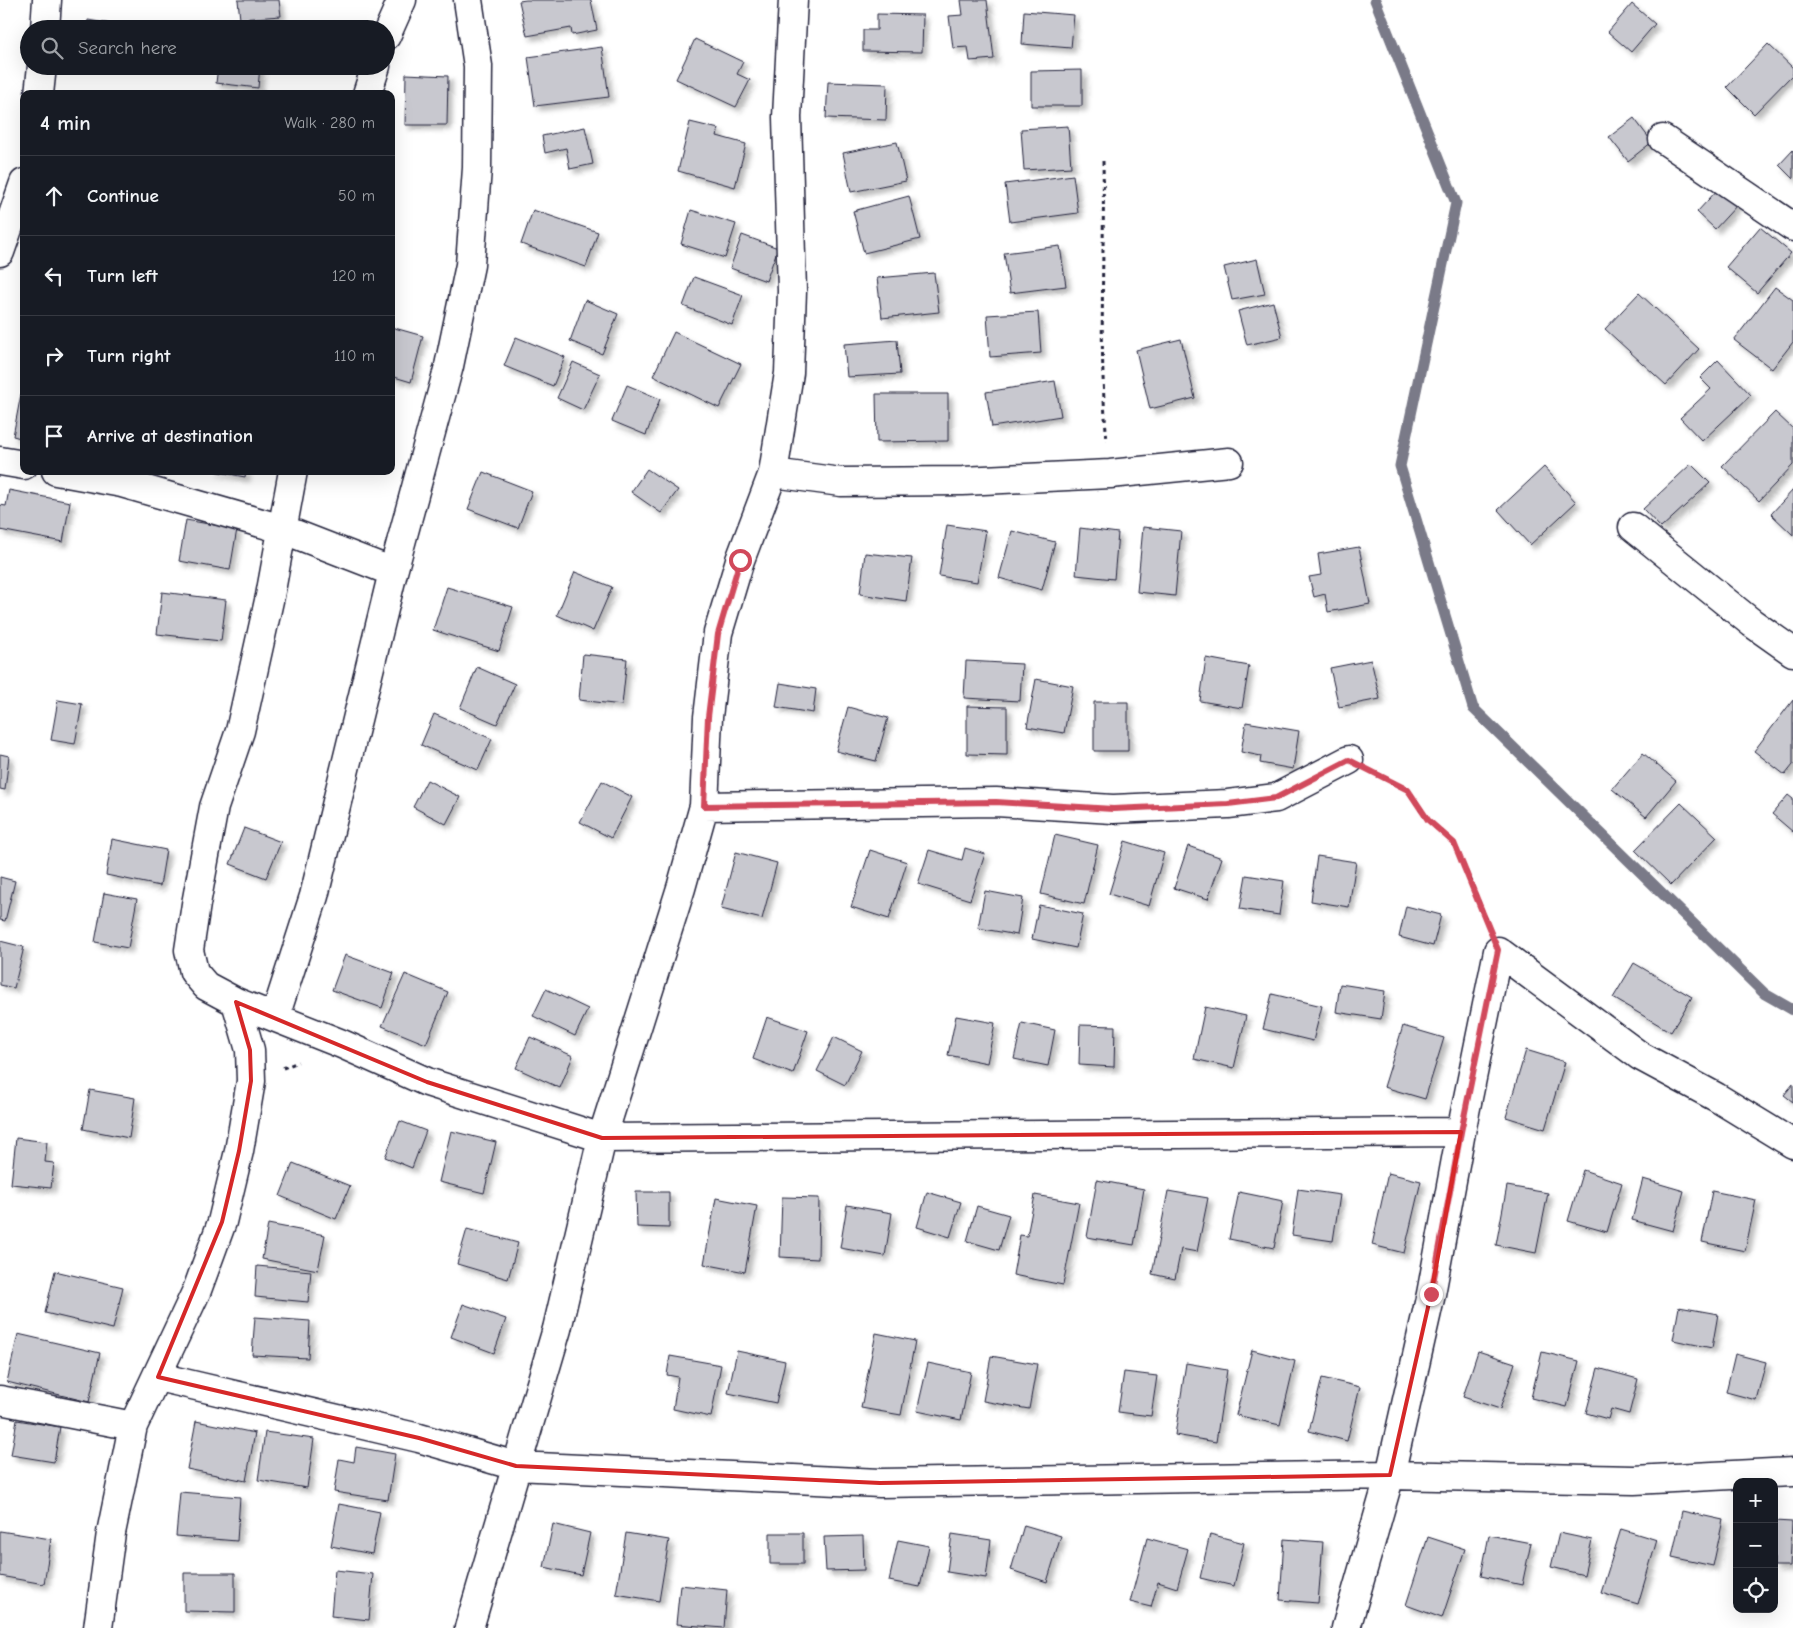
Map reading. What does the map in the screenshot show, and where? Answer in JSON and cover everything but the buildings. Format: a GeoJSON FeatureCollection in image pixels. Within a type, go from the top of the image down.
{"type":"FeatureCollection","features":[{"type":"Feature","properties":{"kind":"street"},"geometry":{"type":"LineString","coordinates":[[46,20],[47,0]]}},
{"type":"Feature","properties":{"kind":"street"},"geometry":{"type":"LineString","coordinates":[[393,20],[402,0]]}},
{"type":"Feature","properties":{"kind":"street"},"geometry":{"type":"LineString","coordinates":[[276,1017],[314,896],[393,572],[448,366],[470,266],[476,168],[478,66],[468,0]]}},
{"type":"Feature","properties":{"kind":"street"},"geometry":{"type":"LineString","coordinates":[[468,1628],[557,1329],[602,1138],[681,888],[704,806],[708,717],[718,634],[740,560],[773,473],[789,373],[792,291],[787,117],[793,0]]}},
{"type":"Feature","properties":{"kind":"street"},"geometry":{"type":"LineString","coordinates":[[39,90],[41,75]]}},
{"type":"Feature","properties":{"kind":"street"},"geometry":{"type":"LineString","coordinates":[[368,90],[373,75]]}},
{"type":"Feature","properties":{"kind":"street"},"geometry":{"type":"LineString","coordinates":[[1663,139],[1793,227]]}},
{"type":"Feature","properties":{"kind":"street"},"geometry":{"type":"LineString","coordinates":[[0,252],[20,194]]}},
{"type":"Feature","properties":{"kind":"street"},"geometry":{"type":"LineString","coordinates":[[0,461],[20,464]]}},
{"type":"Feature","properties":{"kind":"street"},"geometry":{"type":"LineString","coordinates":[[773,473],[841,482],[963,481],[1110,474],[1229,462]]}},
{"type":"Feature","properties":{"kind":"street"},"geometry":{"type":"LineString","coordinates":[[78,475],[122,483],[282,529],[393,572]]}},
{"type":"Feature","properties":{"kind":"street"},"geometry":{"type":"LineString","coordinates":[[292,475],[270,596],[240,731],[214,807],[189,950],[194,972],[206,986],[236,1002],[342,1044],[427,1082],[602,1138],[1276,1131],[1461,1132]]}},
{"type":"Feature","properties":{"kind":"street"},"geometry":{"type":"LineString","coordinates":[[1633,527],[1752,623],[1793,652]]}},
{"type":"Feature","properties":{"kind":"street"},"geometry":{"type":"LineString","coordinates":[[704,806],[996,802],[1113,809],[1228,804],[1276,798],[1349,760]]}},
{"type":"Feature","properties":{"kind":"street"},"geometry":{"type":"LineString","coordinates":[[1346,1628],[1390,1475],[1431,1294],[1461,1132],[1498,950],[1640,1056],[1716,1096],[1793,1144]]}},
{"type":"Feature","properties":{"kind":"street"},"geometry":{"type":"LineString","coordinates":[[98,1628],[110,1533],[133,1426],[158,1376],[196,1290],[222,1222],[239,1151],[250,1073],[250,1050],[236,1002]]}},
{"type":"Feature","properties":{"kind":"street"},"geometry":{"type":"LineString","coordinates":[[158,1376],[419,1438],[516,1466],[880,1483],[1390,1475],[1634,1480],[1793,1472]]}},
{"type":"Feature","properties":{"kind":"street"},"geometry":{"type":"LineString","coordinates":[[0,1400],[133,1426]]}},
{"type":"Feature","properties":{"kind":"path"},"geometry":{"type":"LineString","coordinates":[[1103,161],[1104,229],[1101,330],[1103,402],[1110,474]]}},
{"type":"Feature","properties":{"kind":"path"},"geometry":{"type":"LineString","coordinates":[[1349,760],[1408,790],[1428,820],[1454,843],[1498,950]]}},
{"type":"Feature","properties":{"kind":"highlighted area"},"geometry":{"type":"Polygon","coordinates":[[[236,1002],[427,1082],[602,1138],[1461,1132],[1431,1294],[1390,1475],[880,1483],[516,1466],[419,1438],[158,1377],[222,1222],[239,1151],[251,1081],[250,1050],[236,1002]]]}},
{"type":"Feature","properties":{"kind":"waterway"},"geometry":{"type":"LineString","coordinates":[[1375,0],[1456,203],[1400,466],[1473,708],[1765,994],[1793,1010]]}},
{"type":"Feature","properties":{"kind":"route"},"geometry":{"type":"LineString","coordinates":[[740,560],[718,634],[708,717],[704,806],[996,802],[1113,809],[1228,804],[1276,798],[1349,760],[1408,790],[1428,820],[1454,843],[1498,950],[1461,1132],[1431,1294]]}}]}
